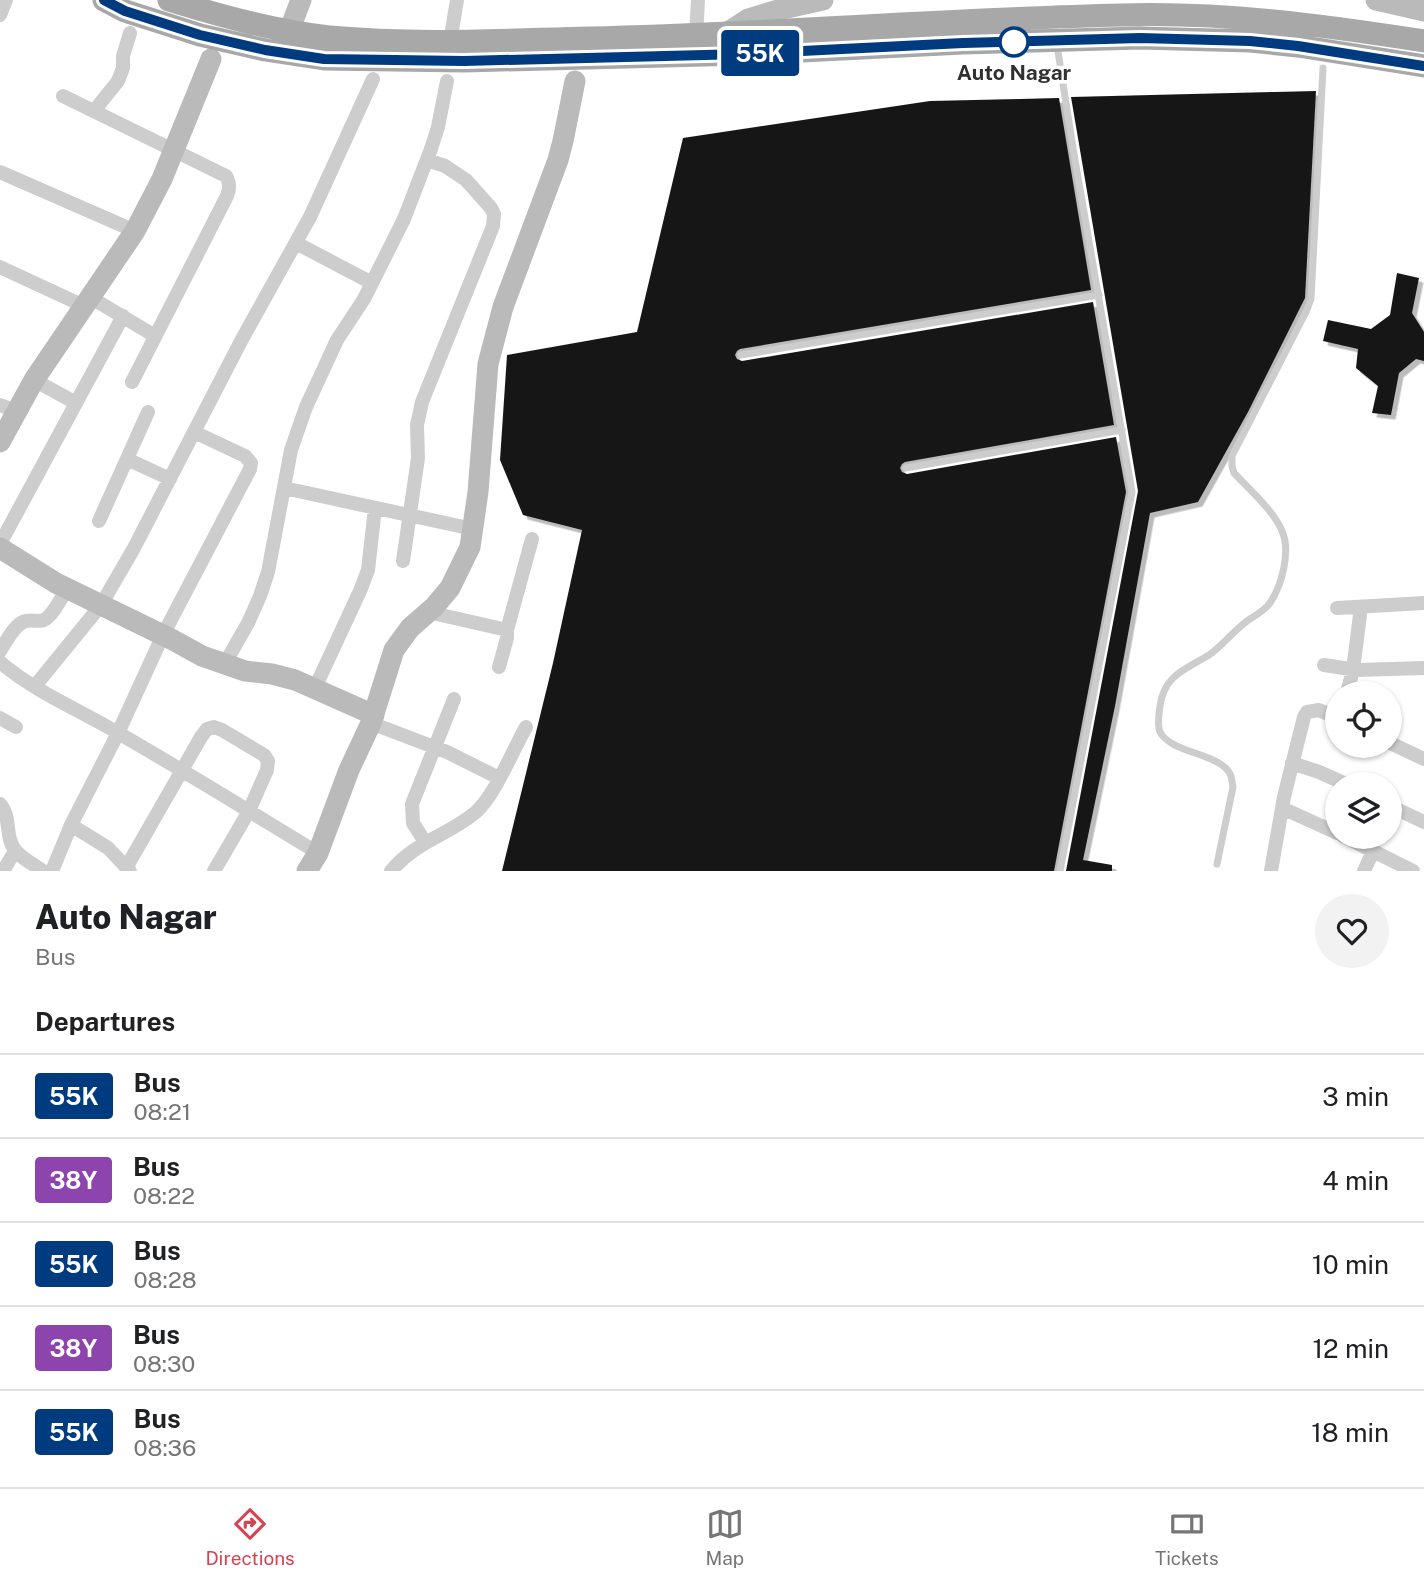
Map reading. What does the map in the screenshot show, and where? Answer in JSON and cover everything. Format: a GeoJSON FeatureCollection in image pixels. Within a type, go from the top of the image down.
{"type":"FeatureCollection","features":[{"type":"Feature","properties":{"kind":"main road"},"geometry":{"type":"LineString","coordinates":[[104,0],[125,11],[200,35],[265,50],[324,59],[464,61],[1154,38],[1250,41],[1311,47],[1424,66]]}},
{"type":"Feature","properties":{"kind":"main road"},"geometry":{"type":"LineString","coordinates":[[169,0],[289,31],[387,41],[696,36],[1054,13],[1251,18],[1424,41]]}},
{"type":"Feature","properties":{"kind":"street"},"geometry":{"type":"LineString","coordinates":[[0,15],[6,0]]}},
{"type":"Feature","properties":{"kind":"street"},"geometry":{"type":"LineString","coordinates":[[289,31],[301,0]]}},
{"type":"Feature","properties":{"kind":"street"},"geometry":{"type":"LineString","coordinates":[[450,42],[457,0]]}},
{"type":"Feature","properties":{"kind":"street"},"geometry":{"type":"LineString","coordinates":[[696,36],[698,0]]}},
{"type":"Feature","properties":{"kind":"street"},"geometry":{"type":"LineString","coordinates":[[725,34],[748,19],[823,0]]}},
{"type":"Feature","properties":{"kind":"street"},"geometry":{"type":"LineString","coordinates":[[1376,0],[1424,11]]}},
{"type":"Feature","properties":{"kind":"street"},"geometry":{"type":"LineString","coordinates":[[94,111],[118,81],[130,33]]}},
{"type":"Feature","properties":{"kind":"street"},"geometry":{"type":"LineString","coordinates":[[0,442],[8,408],[34,380],[135,231],[162,179],[211,59]]}},
{"type":"Feature","properties":{"kind":"street"},"geometry":{"type":"LineString","coordinates":[[35,686],[101,605],[134,548],[241,341],[310,217],[373,79]]}},
{"type":"Feature","properties":{"kind":"street"},"geometry":{"type":"LineString","coordinates":[[224,665],[248,623],[268,572],[291,450],[306,407],[337,340],[364,299],[404,219],[438,127],[447,81]]}},
{"type":"Feature","properties":{"kind":"street"},"geometry":{"type":"LineString","coordinates":[[0,662],[35,686],[250,811],[312,862],[372,719],[394,650],[410,628],[450,588],[470,547],[478,492],[488,364],[503,307],[558,160],[575,81]]}},
{"type":"Feature","properties":{"kind":"street"},"geometry":{"type":"LineString","coordinates":[[63,96],[226,176],[229,182],[229,190],[132,382]]}},
{"type":"Feature","properties":{"kind":"street"},"geometry":{"type":"LineString","coordinates":[[403,561],[418,458],[417,425],[422,402],[493,226],[494,214],[485,199],[466,180],[445,166],[427,160]]}},
{"type":"Feature","properties":{"kind":"street"},"geometry":{"type":"LineString","coordinates":[[0,172],[135,231]]}},
{"type":"Feature","properties":{"kind":"street"},"geometry":{"type":"LineString","coordinates":[[296,243],[372,283]]}},
{"type":"Feature","properties":{"kind":"street"},"geometry":{"type":"LineString","coordinates":[[0,267],[122,316],[155,336]]}},
{"type":"Feature","properties":{"kind":"street"},"geometry":{"type":"LineString","coordinates":[[122,316],[0,546],[67,588],[202,656],[245,671],[295,680],[499,778]]}},
{"type":"Feature","properties":{"kind":"street"},"geometry":{"type":"LineString","coordinates":[[34,380],[76,403]]}},
{"type":"Feature","properties":{"kind":"street"},"geometry":{"type":"LineString","coordinates":[[99,521],[148,412]]}},
{"type":"Feature","properties":{"kind":"street"},"geometry":{"type":"LineString","coordinates":[[52,871],[71,825],[118,733],[163,635],[250,469],[251,463],[245,456],[194,432]]}},
{"type":"Feature","properties":{"kind":"street"},"geometry":{"type":"LineString","coordinates":[[127,459],[170,479]]}},
{"type":"Feature","properties":{"kind":"street"},"geometry":{"type":"LineString","coordinates":[[284,488],[473,529]]}},
{"type":"Feature","properties":{"kind":"street"},"geometry":{"type":"LineString","coordinates":[[314,690],[368,570],[375,508]]}},
{"type":"Feature","properties":{"kind":"street"},"geometry":{"type":"LineString","coordinates":[[499,667],[533,539]]}},
{"type":"Feature","properties":{"kind":"street"},"geometry":{"type":"LineString","coordinates":[[0,651],[21,623],[46,620],[67,588]]}},
{"type":"Feature","properties":{"kind":"street"},"geometry":{"type":"LineString","coordinates":[[1338,608],[1424,603]]}},
{"type":"Feature","properties":{"kind":"street"},"geometry":{"type":"LineString","coordinates":[[1350,681],[1361,607]]}},
{"type":"Feature","properties":{"kind":"street"},"geometry":{"type":"LineString","coordinates":[[428,612],[508,631]]}},
{"type":"Feature","properties":{"kind":"street"},"geometry":{"type":"LineString","coordinates":[[1324,665],[1353,670],[1424,668]]}},
{"type":"Feature","properties":{"kind":"street"},"geometry":{"type":"LineString","coordinates":[[425,842],[413,823],[411,810],[454,699]]}},
{"type":"Feature","properties":{"kind":"street"},"geometry":{"type":"LineString","coordinates":[[1271,871],[1282,808],[1304,717],[1307,712],[1319,710],[1325,713]]}},
{"type":"Feature","properties":{"kind":"street"},"geometry":{"type":"LineString","coordinates":[[0,718],[16,727]]}},
{"type":"Feature","properties":{"kind":"street"},"geometry":{"type":"LineString","coordinates":[[71,825],[108,848],[128,869],[201,737],[207,729],[214,727],[257,750],[268,761],[267,771],[250,811],[214,871]]}},
{"type":"Feature","properties":{"kind":"street"},"geometry":{"type":"LineString","coordinates":[[391,871],[417,847],[475,812],[488,799],[526,727]]}},
{"type":"Feature","properties":{"kind":"street"},"geometry":{"type":"LineString","coordinates":[[1402,749],[1424,759]]}},
{"type":"Feature","properties":{"kind":"street"},"geometry":{"type":"LineString","coordinates":[[1292,763],[1325,775]]}},
{"type":"Feature","properties":{"kind":"street"},"geometry":{"type":"LineString","coordinates":[[0,804],[6,814],[15,851],[43,871]]}},
{"type":"Feature","properties":{"kind":"street"},"geometry":{"type":"LineString","coordinates":[[1282,808],[1325,828]]}},
{"type":"Feature","properties":{"kind":"street"},"geometry":{"type":"LineString","coordinates":[[1402,812],[1424,822]]}},
{"type":"Feature","properties":{"kind":"street"},"geometry":{"type":"LineString","coordinates":[[1370,849],[1413,871]]}},
{"type":"Feature","properties":{"kind":"street"},"geometry":{"type":"LineString","coordinates":[[3,871],[15,851]]}},
{"type":"Feature","properties":{"kind":"street"},"geometry":{"type":"LineString","coordinates":[[1364,871],[1374,851]]}},
{"type":"Feature","properties":{"kind":"lane"},"geometry":{"type":"LineString","coordinates":[[1054,13],[1073,148],[1132,492],[1060,871]]}},
{"type":"Feature","properties":{"kind":"lane"},"geometry":{"type":"LineString","coordinates":[[1217,864],[1233,787],[1232,778],[1224,766],[1174,745],[1165,738],[1160,732],[1160,705],[1163,692],[1173,677],[1213,652],[1243,623],[1270,603],[1282,576],[1286,552],[1283,531],[1234,473],[1232,456],[1311,299],[1323,68]]}},
{"type":"Feature","properties":{"kind":"lane"},"geometry":{"type":"LineString","coordinates":[[741,355],[1099,295]]}},
{"type":"Feature","properties":{"kind":"lane"},"geometry":{"type":"LineString","coordinates":[[906,468],[1122,430]]}},
{"type":"Feature","properties":{"kind":"building"},"geometry":{"type":"Polygon","coordinates":[[[1316,91],[1305,298],[1248,412],[1198,502],[1150,513],[1115,706],[1083,860],[1112,865],[1112,871],[1066,871],[1138,491],[1071,97],[1316,91]]]}},
{"type":"Feature","properties":{"kind":"building"},"geometry":{"type":"Polygon","coordinates":[[[1059,98],[1091,290],[740,349],[735,355],[742,361],[1093,302],[1114,425],[905,462],[900,468],[907,474],[1116,437],[1126,492],[1054,871],[502,871],[553,663],[582,530],[523,515],[500,460],[507,355],[637,332],[683,138],[930,101],[1059,98]]]}},
{"type":"Feature","properties":{"kind":"building"},"geometry":{"type":"Polygon","coordinates":[[[1397,273],[1419,278],[1412,313],[1424,332],[1424,361],[1416,359],[1399,373],[1391,415],[1372,413],[1378,386],[1356,368],[1358,349],[1323,341],[1328,320],[1371,329],[1390,315],[1397,273]]]}},
{"type":"Feature","properties":{"kind":"bus line","name":"55K"},"geometry":{"type":"LineString","coordinates":[[104,0],[125,11],[200,35],[265,50],[324,59],[464,61],[744,54],[963,43],[1140,38],[1250,41],[1424,66]]}},
{"type":"Feature","properties":{"kind":"place","name":"Auto Nagar"},"geometry":{"type":"Point","coordinates":[1014,42]}}]}
